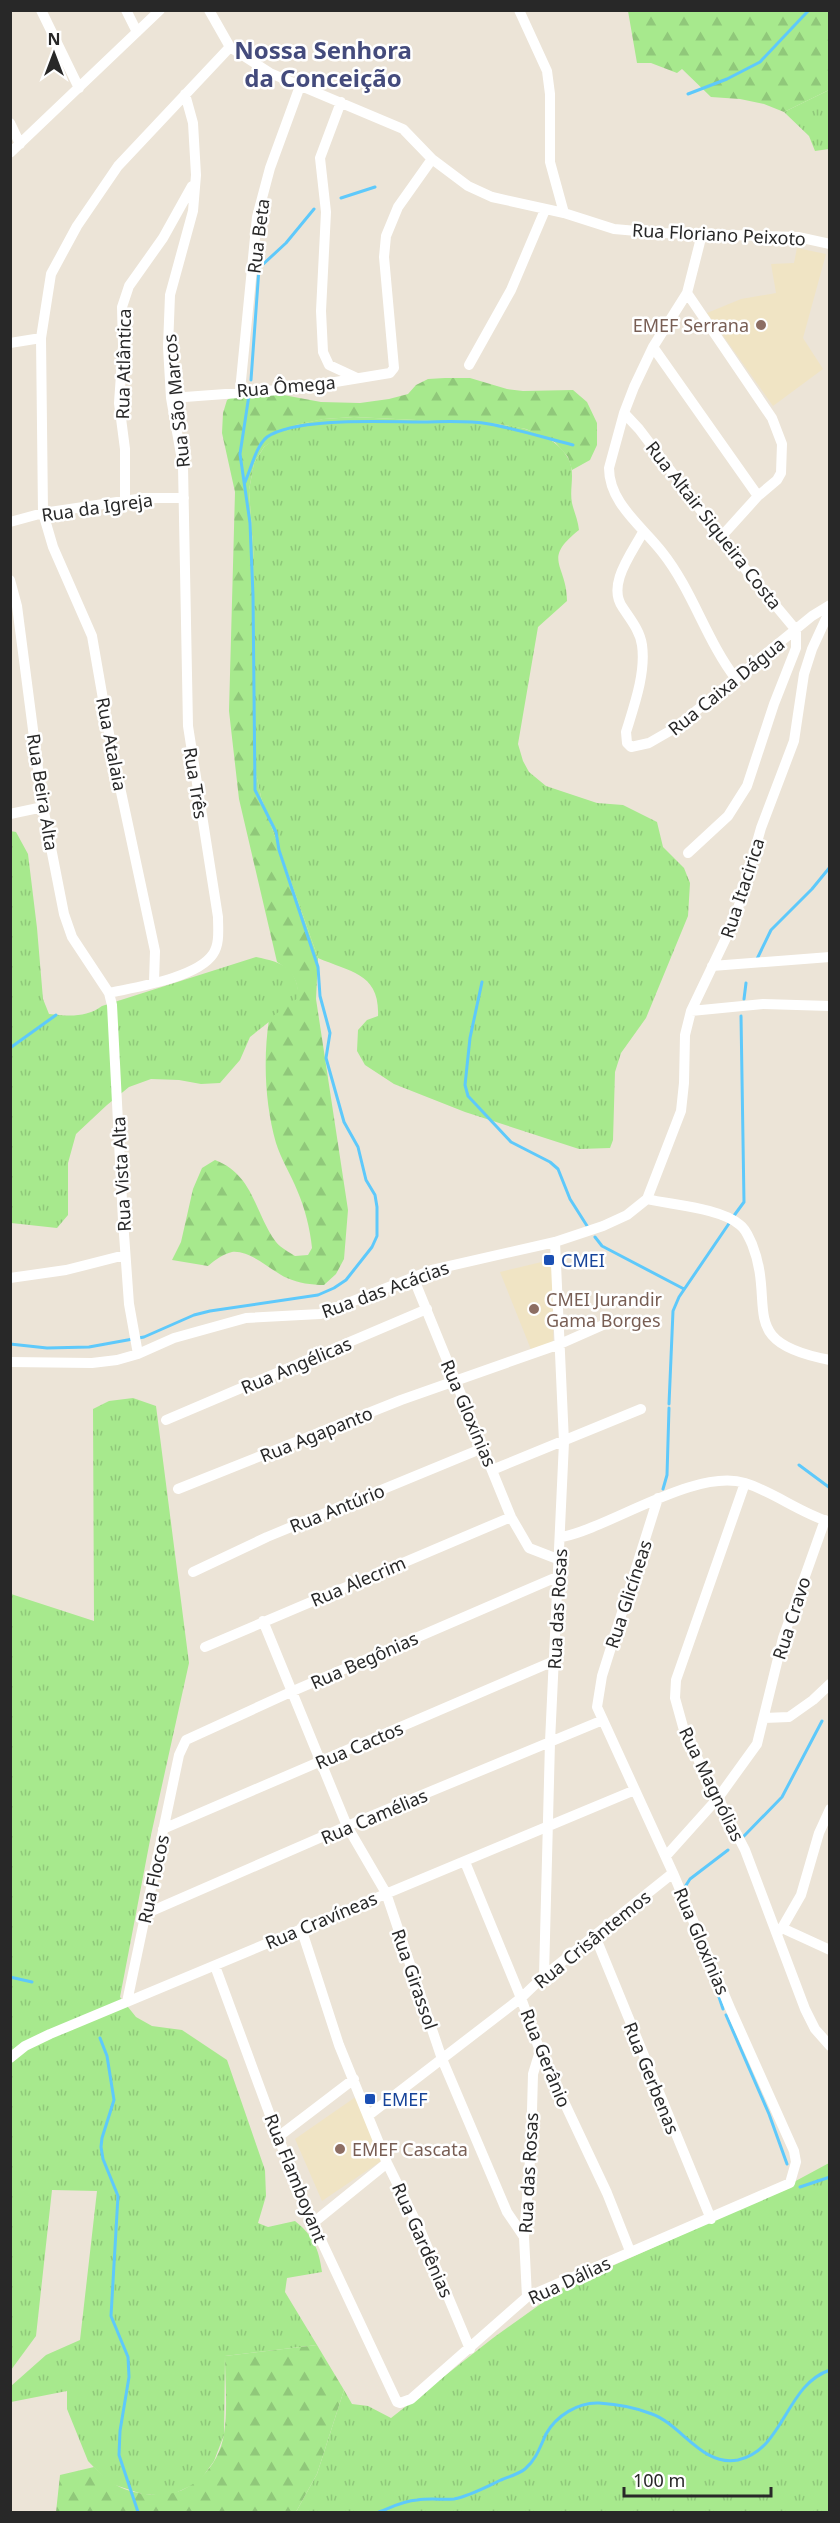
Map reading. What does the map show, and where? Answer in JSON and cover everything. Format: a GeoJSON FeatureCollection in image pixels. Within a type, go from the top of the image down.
{"type":"FeatureCollection","features":[{"type":"Feature","properties":{"kind":"street"},"geometry":{"type":"LineString","coordinates":[[41,10],[79,88]]}},
{"type":"Feature","properties":{"kind":"street"},"geometry":{"type":"LineString","coordinates":[[126,10],[137,32]]}},
{"type":"Feature","properties":{"kind":"street"},"geometry":{"type":"LineString","coordinates":[[10,153],[160,10]]}},
{"type":"Feature","properties":{"kind":"street","name":"Rua Floriano Peixoto"},"geometry":{"type":"LineString","coordinates":[[209,10],[230,47],[270,74],[403,129],[432,159],[468,186],[492,197],[564,213],[614,228],[798,237],[830,244]]}},
{"type":"Feature","properties":{"kind":"street"},"geometry":{"type":"LineString","coordinates":[[519,10],[547,71],[550,94],[550,162],[564,213]]}},
{"type":"Feature","properties":{"kind":"street","name":"Rua Atalaia"},"geometry":{"type":"LineString","coordinates":[[154,982],[155,951],[111,745],[96,652],[87,624],[53,547],[43,513],[41,338],[51,274],[63,249],[118,166],[230,47]]}},
{"type":"Feature","properties":{"kind":"street","name":"Rua Beta"},"geometry":{"type":"LineString","coordinates":[[240,391],[257,217],[270,168],[300,86]]}},
{"type":"Feature","properties":{"kind":"street","name":"Rua São Marcos"},"geometry":{"type":"LineString","coordinates":[[184,498],[180,438],[171,398],[168,347],[170,295],[193,211],[196,175],[193,123],[185,94]]}},
{"type":"Feature","properties":{"kind":"street"},"geometry":{"type":"LineString","coordinates":[[341,102],[320,158],[326,212],[321,311],[323,352],[329,365],[357,378]]}},
{"type":"Feature","properties":{"kind":"street"},"geometry":{"type":"LineString","coordinates":[[10,123],[20,144]]}},
{"type":"Feature","properties":{"kind":"street","name":"Rua Ômega"},"geometry":{"type":"LineString","coordinates":[[171,398],[240,391],[293,389],[390,373],[394,365],[384,257],[386,236],[398,207],[432,159]]}},
{"type":"Feature","properties":{"kind":"street","name":"Rua Atlântica"},"geometry":{"type":"LineString","coordinates":[[124,502],[125,457],[119,404],[123,346],[122,307],[129,286],[186,200],[196,175]]}},
{"type":"Feature","properties":{"kind":"street"},"geometry":{"type":"LineString","coordinates":[[469,365],[511,290],[545,210]]}},
{"type":"Feature","properties":{"kind":"street"},"geometry":{"type":"LineString","coordinates":[[702,234],[687,292],[653,347],[624,413],[609,468],[610,483],[617,498],[643,532],[662,551],[680,577],[714,646],[736,679]]}},
{"type":"Feature","properties":{"kind":"street"},"geometry":{"type":"LineString","coordinates":[[687,292],[772,418],[782,444],[781,473],[777,480],[758,496],[721,537]]}},
{"type":"Feature","properties":{"kind":"street"},"geometry":{"type":"LineString","coordinates":[[10,342],[41,338]]}},
{"type":"Feature","properties":{"kind":"street"},"geometry":{"type":"LineString","coordinates":[[653,347],[758,496]]}},
{"type":"Feature","properties":{"kind":"street","name":"Rua Altair Siqueira Costa"},"geometry":{"type":"LineString","coordinates":[[624,413],[639,429],[797,634]]}},
{"type":"Feature","properties":{"kind":"street","name":"Rua da Igreja"},"geometry":{"type":"LineString","coordinates":[[10,522],[43,513],[144,498],[184,498]]}},
{"type":"Feature","properties":{"kind":"street","name":"Rua Três"},"geometry":{"type":"LineString","coordinates":[[109,993],[187,972],[214,954],[218,934],[218,917],[188,726],[184,498]]}},
{"type":"Feature","properties":{"kind":"street","name":"Rua Caixa Dágua"},"geometry":{"type":"LineString","coordinates":[[643,532],[620,575],[616,593],[619,603],[638,630],[642,644],[643,664],[626,732],[627,743],[631,747],[638,747],[662,737],[797,634],[830,605]]}},
{"type":"Feature","properties":{"kind":"street","name":"Rua Beira Alta"},"geometry":{"type":"LineString","coordinates":[[10,579],[17,606],[43,807],[64,914],[81,953],[109,993]]}},
{"type":"Feature","properties":{"kind":"street","name":"Rua Itacirica"},"geometry":{"type":"LineString","coordinates":[[647,1199],[681,1110],[685,1035],[691,1011],[735,919],[761,828],[794,741],[804,674],[809,657],[830,610]]}},
{"type":"Feature","properties":{"kind":"street"},"geometry":{"type":"LineString","coordinates":[[688,854],[728,816],[747,786],[774,704],[788,672],[797,634]]}},
{"type":"Feature","properties":{"kind":"street"},"geometry":{"type":"LineString","coordinates":[[10,814],[43,807]]}},
{"type":"Feature","properties":{"kind":"street"},"geometry":{"type":"LineString","coordinates":[[712,966],[830,957]]}},
{"type":"Feature","properties":{"kind":"street","name":"Rua Vista Alta"},"geometry":{"type":"LineString","coordinates":[[109,993],[112,1005],[125,1255],[129,1304],[138,1354]]}},
{"type":"Feature","properties":{"kind":"street"},"geometry":{"type":"LineString","coordinates":[[691,1011],[764,1004],[830,1006]]}},
{"type":"Feature","properties":{"kind":"street"},"geometry":{"type":"LineString","coordinates":[[647,1199],[714,1213],[741,1225],[755,1252],[763,1316],[774,1339],[784,1346],[830,1360]]}},
{"type":"Feature","properties":{"kind":"street","name":"Rua das Acácias"},"geometry":{"type":"LineString","coordinates":[[10,1362],[92,1363],[138,1354],[174,1338],[246,1318],[320,1314],[413,1277],[453,1265],[555,1242],[603,1227],[627,1215],[647,1199]]}},
{"type":"Feature","properties":{"kind":"street","name":"Rua das Rosas"},"geometry":{"type":"LineString","coordinates":[[544,1976],[550,1742],[562,1537],[564,1442],[555,1242]]}},
{"type":"Feature","properties":{"kind":"street"},"geometry":{"type":"LineString","coordinates":[[10,1278],[66,1270],[125,1255]]}},
{"type":"Feature","properties":{"kind":"street","name":"Rua Gloxínias"},"geometry":{"type":"LineString","coordinates":[[413,1277],[511,1517],[529,1548],[560,1560]]}},
{"type":"Feature","properties":{"kind":"street","name":"Rua Angélicas"},"geometry":{"type":"LineString","coordinates":[[166,1420],[427,1309]]}},
{"type":"Feature","properties":{"kind":"street","name":"Rua Agapanto"},"geometry":{"type":"LineString","coordinates":[[178,1489],[401,1400],[560,1344],[603,1325]]}},
{"type":"Feature","properties":{"kind":"street"},"geometry":{"type":"LineString","coordinates":[[492,1470],[641,1409]]}},
{"type":"Feature","properties":{"kind":"street","name":"Rua Antúrio"},"geometry":{"type":"LineString","coordinates":[[193,1572],[267,1537],[483,1448]]}},
{"type":"Feature","properties":{"kind":"street"},"geometry":{"type":"LineString","coordinates":[[562,1537],[579,1533],[658,1498],[721,1482],[745,1483],[827,1521]]}},
{"type":"Feature","properties":{"kind":"street","name":"Rua Magnólias"},"geometry":{"type":"LineString","coordinates":[[745,1483],[676,1680],[675,1698],[685,1734],[745,1851],[780,1930],[805,2009],[815,2029],[828,2045]]}},
{"type":"Feature","properties":{"kind":"street","name":"Rua Glicíneas"},"geometry":{"type":"LineString","coordinates":[[598,1691],[658,1498]]}},
{"type":"Feature","properties":{"kind":"street","name":"Rua Alecrim"},"geometry":{"type":"LineString","coordinates":[[205,1647],[511,1517]]}},
{"type":"Feature","properties":{"kind":"street","name":"Rua Cravo"},"geometry":{"type":"LineString","coordinates":[[666,1856],[718,1798],[758,1744],[783,1638],[827,1521]]}},
{"type":"Feature","properties":{"kind":"street","name":"Rua Begônias"},"geometry":{"type":"LineString","coordinates":[[178,1755],[182,1744],[190,1737],[559,1576]]}},
{"type":"Feature","properties":{"kind":"street","name":"Rua Girassol"},"geometry":{"type":"LineString","coordinates":[[263,1622],[347,1826],[386,1893],[442,2059],[507,2212],[524,2237]]}},
{"type":"Feature","properties":{"kind":"street","name":"Rua Cactos"},"geometry":{"type":"LineString","coordinates":[[163,1829],[554,1661]]}},
{"type":"Feature","properties":{"kind":"street"},"geometry":{"type":"LineString","coordinates":[[764,1718],[789,1717],[813,1700],[830,1684]]}},
{"type":"Feature","properties":{"kind":"street","name":"Rua Gloxínias"},"geometry":{"type":"LineString","coordinates":[[598,1691],[597,1707],[666,1856],[794,2151],[795,2171],[790,2183],[783,2188]]}},
{"type":"Feature","properties":{"kind":"street","name":"Rua Camélias"},"geometry":{"type":"LineString","coordinates":[[145,1914],[347,1826],[603,1720]]}},
{"type":"Feature","properties":{"kind":"street","name":"Rua Flocos"},"geometry":{"type":"LineString","coordinates":[[127,2002],[178,1755]]}},
{"type":"Feature","properties":{"kind":"street","name":"Rua Cravíneas"},"geometry":{"type":"LineString","coordinates":[[10,2058],[42,2038],[635,1790]]}},
{"type":"Feature","properties":{"kind":"street"},"geometry":{"type":"LineString","coordinates":[[830,1809],[819,1833],[801,1895],[780,1930],[830,1950]]}},
{"type":"Feature","properties":{"kind":"street","name":"Rua Gerânio"},"geometry":{"type":"LineString","coordinates":[[465,1862],[521,1998],[540,2051],[607,2193],[630,2252]]}},
{"type":"Feature","properties":{"kind":"street","name":"Rua Crisântemos"},"geometry":{"type":"LineString","coordinates":[[369,2115],[521,1998],[544,1976],[673,1873]]}},
{"type":"Feature","properties":{"kind":"street","name":"Rua Gardênias"},"geometry":{"type":"LineString","coordinates":[[301,1928],[322,1997],[387,2163],[421,2232],[470,2349]]}},
{"type":"Feature","properties":{"kind":"street","name":"Rua Gerbenas"},"geometry":{"type":"LineString","coordinates":[[595,1936],[711,2219]]}},
{"type":"Feature","properties":{"kind":"street","name":"Rua Flamboyant"},"geometry":{"type":"LineString","coordinates":[[215,1966],[278,2137],[313,2223],[389,2385]]}},
{"type":"Feature","properties":{"kind":"street","name":"Rua das Rosas"},"geometry":{"type":"LineString","coordinates":[[527,2297],[524,2237],[531,2147],[533,2074],[540,2051]]}},
{"type":"Feature","properties":{"kind":"street"},"geometry":{"type":"LineString","coordinates":[[278,2137],[354,2079]]}},
{"type":"Feature","properties":{"kind":"street"},"geometry":{"type":"LineString","coordinates":[[313,2223],[387,2163]]}},
{"type":"Feature","properties":{"kind":"street","name":"Rua Dálias"},"geometry":{"type":"LineString","coordinates":[[389,2385],[397,2402],[407,2402],[527,2297],[783,2188]]}},
{"type":"Feature","properties":{"kind":"shaded area","name":"EMEF Serrana"},"geometry":{"type":"Polygon","coordinates":[[[797,248],[826,254],[803,338],[823,369],[773,406],[707,313],[741,299],[776,293],[771,264],[794,263],[797,248]]]}},
{"type":"Feature","properties":{"kind":"shaded area","name":"CMEI Jurandir Gama Borges"},"geometry":{"type":"Polygon","coordinates":[[[554,1259],[553,1346],[532,1352],[500,1272],[554,1259]]]}},
{"type":"Feature","properties":{"kind":"shaded area","name":"EMEF Cascata"},"geometry":{"type":"Polygon","coordinates":[[[357,2096],[384,2159],[322,2201],[295,2139],[357,2096]]]}},
{"type":"Feature","properties":{"kind":"green space"},"geometry":{"type":"Polygon","coordinates":[[[628,11],[829,11],[829,90],[784,112],[764,104],[740,99],[711,97],[682,69],[677,73],[651,63],[637,63],[628,11]]]}},
{"type":"Feature","properties":{"kind":"green space"},"geometry":{"type":"Polygon","coordinates":[[[829,90],[829,149],[815,151],[809,136],[784,112],[829,90]]]}},
{"type":"Feature","properties":{"kind":"green space"},"geometry":{"type":"Polygon","coordinates":[[[470,378],[507,389],[523,391],[573,390],[587,402],[597,423],[597,445],[590,460],[572,470],[568,457],[555,442],[526,429],[499,424],[354,417],[324,419],[296,425],[264,447],[254,463],[249,490],[254,559],[255,769],[261,797],[318,958],[316,999],[348,1210],[344,1259],[336,1274],[324,1285],[287,1278],[254,1258],[239,1252],[225,1254],[208,1266],[172,1260],[181,1242],[193,1189],[202,1168],[215,1160],[238,1175],[246,1185],[278,1244],[295,1256],[308,1255],[312,1248],[302,1204],[276,1143],[267,1097],[266,1050],[269,1019],[298,998],[298,991],[294,977],[277,962],[239,799],[229,711],[235,492],[222,433],[223,413],[227,400],[242,391],[262,391],[321,402],[360,403],[408,394],[416,385],[428,379],[470,378]]]}},
{"type":"Feature","properties":{"kind":"green space"},"geometry":{"type":"Polygon","coordinates":[[[354,417],[489,423],[508,426],[544,436],[558,445],[568,458],[572,475],[572,503],[579,530],[561,549],[559,556],[567,601],[538,627],[518,744],[529,772],[546,786],[597,803],[623,805],[657,822],[663,847],[684,868],[690,883],[688,916],[646,1018],[621,1053],[615,1072],[613,1140],[610,1148],[579,1149],[465,1112],[394,1084],[365,1065],[357,1051],[358,1030],[367,1020],[378,1016],[374,991],[361,976],[318,958],[261,797],[255,769],[254,559],[249,490],[254,463],[264,447],[296,425],[323,419],[354,417]]]}},
{"type":"Feature","properties":{"kind":"green space"},"geometry":{"type":"Polygon","coordinates":[[[10,831],[16,832],[28,854],[43,999],[49,1014],[69,1016],[90,1013],[102,1006],[256,957],[287,968],[292,973],[298,988],[299,998],[250,1037],[240,1060],[220,1083],[201,1084],[151,1079],[129,1087],[76,1134],[68,1163],[68,1215],[57,1228],[11,1223],[10,831]]]}},
{"type":"Feature","properties":{"kind":"green space"},"geometry":{"type":"Polygon","coordinates":[[[133,1398],[156,1406],[189,1663],[151,1835],[120,1997],[136,2017],[152,2026],[182,2030],[227,2060],[265,2170],[266,2196],[258,2223],[268,2227],[295,2221],[314,2243],[322,2272],[287,2278],[285,2292],[317,2345],[225,2356],[224,2435],[214,2461],[199,2482],[169,2496],[142,2494],[109,2483],[88,2461],[67,2409],[67,2391],[11,2402],[11,2386],[46,2355],[80,2340],[97,2191],[52,2190],[36,2336],[11,2370],[11,1594],[94,1621],[93,1409],[109,1401],[133,1398]]]}},
{"type":"Feature","properties":{"kind":"green space"},"geometry":{"type":"Polygon","coordinates":[[[829,2163],[829,2512],[296,2512],[317,2474],[344,2390],[352,2404],[368,2406],[391,2418],[493,2338],[563,2288],[766,2197],[829,2163]]]}},
{"type":"Feature","properties":{"kind":"green space"},"geometry":{"type":"Polygon","coordinates":[[[317,2345],[344,2390],[317,2474],[296,2512],[56,2512],[60,2475],[94,2467],[108,2480],[137,2493],[168,2494],[190,2486],[209,2469],[221,2446],[226,2415],[225,2356],[317,2345]]]}},
{"type":"Feature","properties":{"kind":"waterway"},"geometry":{"type":"LineString","coordinates":[[688,94],[727,79],[760,62],[809,10]]}},
{"type":"Feature","properties":{"kind":"waterway"},"geometry":{"type":"LineString","coordinates":[[341,198],[375,187]]}},
{"type":"Feature","properties":{"kind":"waterway"},"geometry":{"type":"LineString","coordinates":[[251,380],[259,268],[286,243],[314,209]]}},
{"type":"Feature","properties":{"kind":"waterway"},"geometry":{"type":"LineString","coordinates":[[10,1344],[47,1348],[89,1347],[144,1337],[194,1315],[210,1311],[318,1295],[346,1280],[372,1247],[377,1236],[375,1195],[366,1180],[358,1147],[344,1122],[326,1058],[330,1033],[320,996],[318,967],[279,850],[276,832],[255,790],[250,523],[240,454],[249,395]]}},
{"type":"Feature","properties":{"kind":"waterway"},"geometry":{"type":"LineString","coordinates":[[245,482],[257,452],[267,437],[298,426],[319,423],[471,422],[510,428],[573,445]]}},
{"type":"Feature","properties":{"kind":"waterway"},"geometry":{"type":"LineString","coordinates":[[757,959],[771,930],[812,889],[830,867]]}},
{"type":"Feature","properties":{"kind":"waterway"},"geometry":{"type":"LineString","coordinates":[[482,982],[470,1038],[465,1085],[468,1096],[511,1142],[550,1162],[558,1169],[570,1199],[589,1229]]}},
{"type":"Feature","properties":{"kind":"waterway"},"geometry":{"type":"LineString","coordinates":[[744,999],[746,983]]}},
{"type":"Feature","properties":{"kind":"waterway"},"geometry":{"type":"LineString","coordinates":[[10,1048],[56,1015]]}},
{"type":"Feature","properties":{"kind":"waterway"},"geometry":{"type":"LineString","coordinates":[[733,1217],[744,1202],[741,1016]]}},
{"type":"Feature","properties":{"kind":"waterway"},"geometry":{"type":"LineString","coordinates":[[669,1404],[673,1311],[679,1297],[730,1222]]}},
{"type":"Feature","properties":{"kind":"waterway"},"geometry":{"type":"LineString","coordinates":[[595,1237],[602,1246],[684,1289]]}},
{"type":"Feature","properties":{"kind":"waterway"},"geometry":{"type":"LineString","coordinates":[[663,1489],[667,1475],[669,1408]]}},
{"type":"Feature","properties":{"kind":"waterway"},"geometry":{"type":"LineString","coordinates":[[799,1465],[830,1488]]}},
{"type":"Feature","properties":{"kind":"waterway"},"geometry":{"type":"LineString","coordinates":[[744,1836],[782,1797],[822,1721]]}},
{"type":"Feature","properties":{"kind":"waterway"},"geometry":{"type":"LineString","coordinates":[[683,1890],[690,1879],[728,1850]]}},
{"type":"Feature","properties":{"kind":"waterway"},"geometry":{"type":"LineString","coordinates":[[10,1977],[32,1982]]}},
{"type":"Feature","properties":{"kind":"waterway"},"geometry":{"type":"LineString","coordinates":[[716,1988],[723,2009]]}},
{"type":"Feature","properties":{"kind":"waterway"},"geometry":{"type":"LineString","coordinates":[[726,2015],[769,2114],[787,2164]]}},
{"type":"Feature","properties":{"kind":"waterway"},"geometry":{"type":"LineString","coordinates":[[100,2038],[107,2056],[114,2100],[101,2147],[103,2159],[118,2196],[111,2316],[128,2357],[129,2377],[120,2431],[119,2455],[138,2512]]}},
{"type":"Feature","properties":{"kind":"waterway"},"geometry":{"type":"LineString","coordinates":[[800,2187],[830,2177]]}},
{"type":"Feature","properties":{"kind":"waterway"},"geometry":{"type":"LineString","coordinates":[[379,2512],[412,2501],[460,2498],[520,2472],[532,2462],[550,2427],[556,2421],[568,2411],[591,2403],[619,2405],[652,2414],[663,2419],[693,2444],[714,2457],[738,2460],[754,2454],[766,2443],[803,2389],[815,2378],[830,2370]]}},
{"type":"Feature","properties":{"kind":"place","name":"EMEF Serrana"},"geometry":{"type":"Point","coordinates":[761,325]}},
{"type":"Feature","properties":{"kind":"place","name":"CMEI"},"geometry":{"type":"Point","coordinates":[549,1260]}},
{"type":"Feature","properties":{"kind":"place","name":"CMEI Jurandir Gama Borges"},"geometry":{"type":"Point","coordinates":[534,1309]}},
{"type":"Feature","properties":{"kind":"place","name":"EMEF"},"geometry":{"type":"Point","coordinates":[370,2099]}},
{"type":"Feature","properties":{"kind":"place","name":"EMEF Cascata"},"geometry":{"type":"Point","coordinates":[340,2149]}},
{"type":"Feature","properties":{"kind":"district","name":"Nossa Senhora da Conceição"},"geometry":{"type":"Point","coordinates":[323,63]}}]}
